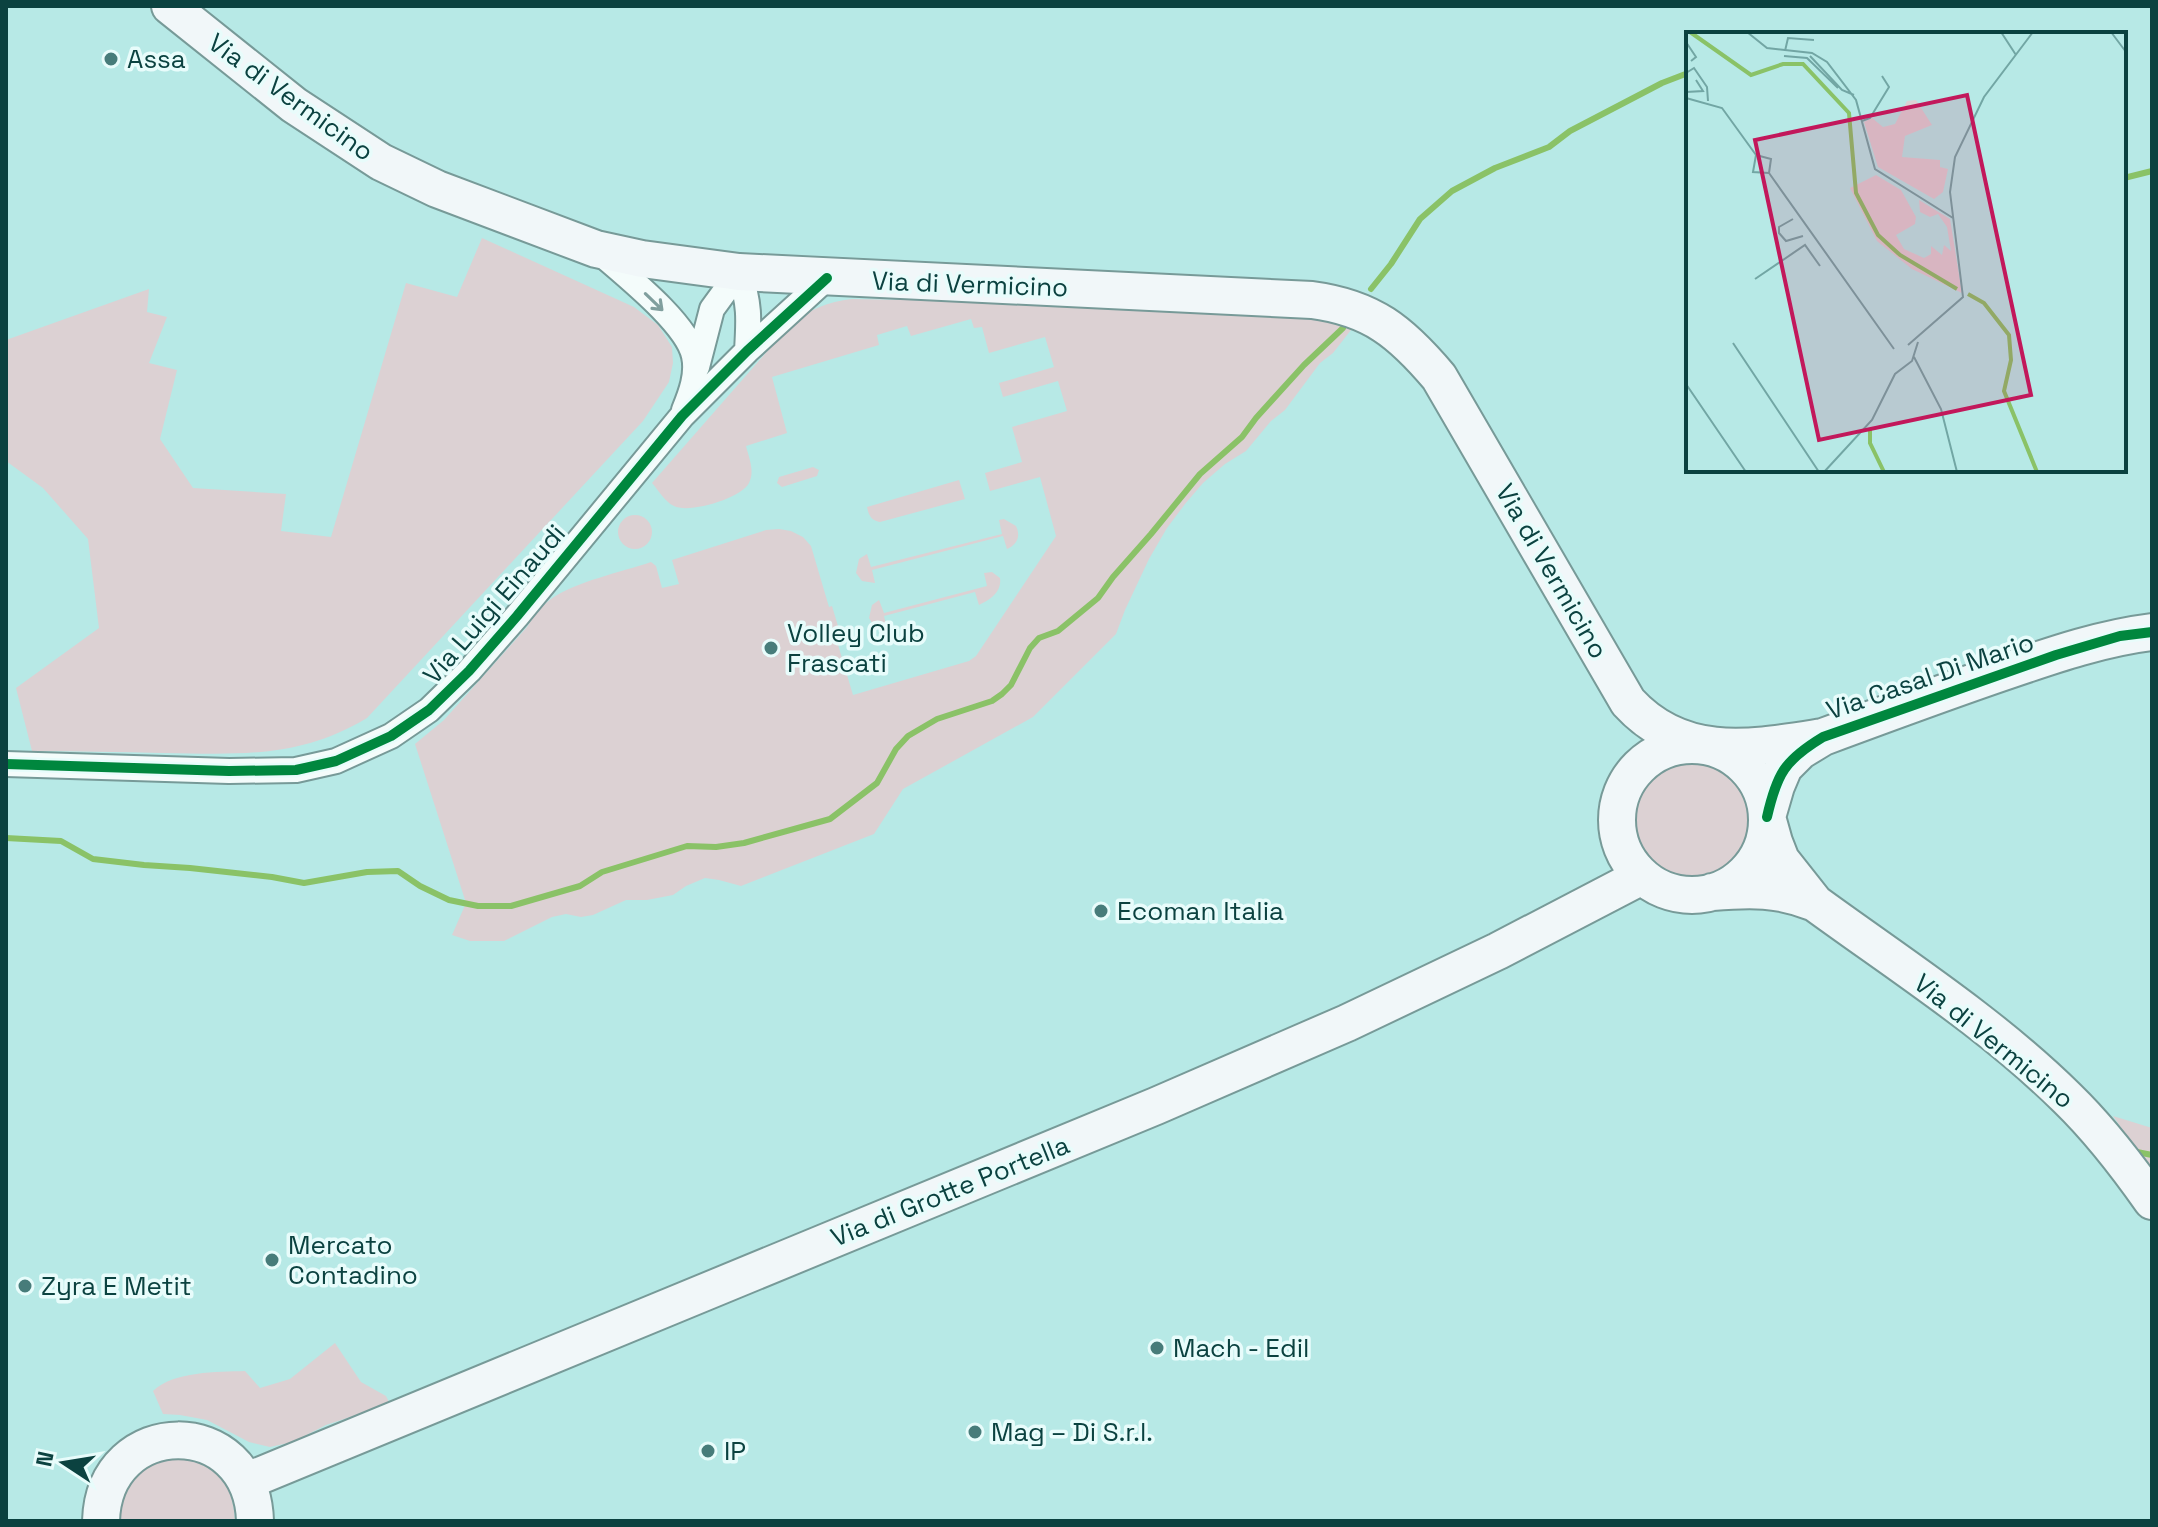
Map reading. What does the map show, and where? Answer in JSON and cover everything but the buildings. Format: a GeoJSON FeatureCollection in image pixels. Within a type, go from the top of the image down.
{"type":"FeatureCollection","features":[{"type":"Feature","properties":{"kind":"main road","name":"Via di Vermicino"},"geometry":{"type":"LineString","coordinates":[[170,6],[294,105],[381,162],[437,189],[596,249],[642,259],[739,272],[1312,300],[1345,306],[1371,316],[1405,340],[1439,377],[1628,702],[1661,728],[1711,746]]}},
{"type":"Feature","properties":{"kind":"main road","name":"Via Casal Di Mario"},"geometry":{"type":"LineString","coordinates":[[1711,746],[1767,745],[1823,737],[2056,655],[2120,636],[2152,632]]}},
{"type":"Feature","properties":{"kind":"main road","name":"Via di Vermicino"},"geometry":{"type":"LineString","coordinates":[[1628,702],[1635,733],[1635,772]]}},
{"type":"Feature","properties":{"kind":"main road","name":"Via Casal Di Mario"},"geometry":{"type":"LineString","coordinates":[[1767,817],[1784,767],[1800,751],[1823,737]]}},
{"type":"Feature","properties":{"kind":"main road"},"geometry":{"type":"LineString","coordinates":[[1690,744],[1711,746],[1733,756],[1751,772],[1761,789],[1767,817],[1764,842],[1753,864],[1735,882],[1712,892],[1687,895],[1663,889],[1642,876],[1628,858],[1619,837],[1618,814],[1623,791],[1635,772],[1650,757],[1669,748],[1690,744]]}},
{"type":"Feature","properties":{"kind":"main road","name":"Via di Vermicino"},"geometry":{"type":"LineString","coordinates":[[1767,817],[1781,860],[1815,903]]}},
{"type":"Feature","properties":{"kind":"main road","name":"Via di Grotte Portella"},"geometry":{"type":"LineString","coordinates":[[247,1481],[1156,1106],[1347,1023],[1642,876]]}},
{"type":"Feature","properties":{"kind":"main road","name":"Via di Vermicino"},"geometry":{"type":"LineString","coordinates":[[1712,892],[1773,891],[1796,895],[1815,903],[1954,1004],[2043,1076],[2110,1145],[2152,1201]]}},
{"type":"Feature","properties":{"kind":"main road"},"geometry":{"type":"LineString","coordinates":[[101,1521],[104,1494],[115,1473],[132,1455],[152,1444],[187,1440],[209,1445],[227,1457],[247,1481],[253,1496],[255,1521]]}},
{"type":"Feature","properties":{"kind":"street"},"geometry":{"type":"LineString","coordinates":[[596,249],[658,304],[680,330],[694,353],[695,377]]}},
{"type":"Feature","properties":{"kind":"street"},"geometry":{"type":"LineString","coordinates":[[739,272],[749,310],[747,351]]}},
{"type":"Feature","properties":{"kind":"street","name":"Via Luigi Einaudi"},"geometry":{"type":"LineString","coordinates":[[682,416],[709,316],[739,272]]}},
{"type":"Feature","properties":{"kind":"street","name":"Via Luigi Einaudi"},"geometry":{"type":"LineString","coordinates":[[6,764],[296,770],[336,761],[391,736],[429,710],[469,671],[682,416],[827,278]]}},
{"type":"Feature","properties":{"kind":"shaded area"},"geometry":{"type":"Polygon","coordinates":[[[482,238],[634,307],[658,325],[672,347],[673,363],[669,382],[643,421],[367,718],[317,741],[268,751],[217,754],[32,751],[16,688],[99,628],[88,539],[43,488],[6,461],[6,340],[149,289],[147,312],[167,317],[149,363],[177,370],[160,439],[193,488],[286,494],[281,531],[331,537],[406,283],[457,297],[482,238]]]}},
{"type":"Feature","properties":{"kind":"shaded area"},"geometry":{"type":"Polygon","coordinates":[[[852,299],[1261,304],[1354,323],[1285,410],[1271,421],[1246,451],[1203,483],[1185,504],[1149,559],[1116,634],[1033,717],[903,789],[874,834],[741,886],[705,878],[673,895],[626,900],[593,915],[552,917],[504,941],[470,941],[452,935],[466,903],[415,744],[444,720],[551,599],[585,582],[651,562],[656,566],[662,588],[679,584],[672,560],[766,530],[791,531],[811,546],[841,636],[836,638],[853,695],[969,661],[976,656],[1056,536],[1040,477],[990,491],[985,473],[1022,462],[1012,427],[1067,411],[1058,381],[1003,397],[999,383],[1054,367],[1045,337],[989,353],[982,327],[974,328],[971,319],[911,336],[907,326],[877,335],[879,345],[772,377],[787,433],[746,446],[751,474],[744,489],[726,499],[691,508],[674,506],[662,496],[652,483],[791,324],[820,307],[852,299]]]}},
{"type":"Feature","properties":{"kind":"shaded area"},"geometry":{"type":"Polygon","coordinates":[[[813,467],[819,470],[817,476],[782,487],[777,483],[779,477],[813,467]]]}},
{"type":"Feature","properties":{"kind":"shaded area"},"geometry":{"type":"Polygon","coordinates":[[[959,480],[965,499],[880,522],[872,519],[867,507],[959,480]]]}},
{"type":"Feature","properties":{"kind":"shaded area"},"geometry":{"type":"Polygon","coordinates":[[[635,515],[647,520],[652,532],[647,544],[635,549],[623,544],[618,532],[623,520],[635,515]]]}},
{"type":"Feature","properties":{"kind":"shaded area"},"geometry":{"type":"Polygon","coordinates":[[[1004,519],[1016,526],[1018,533],[1016,543],[1007,549],[1003,536],[872,570],[875,583],[862,581],[856,573],[859,559],[867,554],[871,567],[1002,534],[999,520],[1004,519]]]}},
{"type":"Feature","properties":{"kind":"shaded area"},"geometry":{"type":"Polygon","coordinates":[[[992,572],[1000,578],[999,587],[991,598],[979,605],[975,592],[884,616],[887,629],[874,626],[869,618],[872,605],[879,600],[884,613],[987,586],[984,573],[992,572]]]}},
{"type":"Feature","properties":{"kind":"shaded area"},"geometry":{"type":"Polygon","coordinates":[[[1690,755],[1713,760],[1733,773],[1746,793],[1751,816],[1746,839],[1733,859],[1713,872],[1690,877],[1667,872],[1647,859],[1634,839],[1629,816],[1634,793],[1647,773],[1667,760],[1690,755]]]}},
{"type":"Feature","properties":{"kind":"shaded area"},"geometry":{"type":"Polygon","coordinates":[[[2113,1116],[2152,1128],[2152,1173],[2113,1116]]]}},
{"type":"Feature","properties":{"kind":"shaded area"},"geometry":{"type":"Polygon","coordinates":[[[335,1343],[361,1382],[386,1396],[390,1404],[326,1425],[293,1442],[270,1447],[249,1442],[207,1420],[163,1414],[153,1391],[172,1380],[209,1372],[245,1371],[260,1388],[290,1379],[335,1343]]]}},
{"type":"Feature","properties":{"kind":"shaded area"},"geometry":{"type":"Polygon","coordinates":[[[177,1457],[202,1465],[220,1477],[230,1495],[235,1521],[114,1521],[126,1483],[157,1460],[177,1457]]]}},
{"type":"Feature","properties":{"kind":"waterway"},"geometry":{"type":"LineString","coordinates":[[1371,289],[1420,219],[1452,191],[1495,168],[1549,147],[1570,131],[1686,74]]}},
{"type":"Feature","properties":{"kind":"waterway"},"geometry":{"type":"LineString","coordinates":[[2126,178],[2152,171]]}},
{"type":"Feature","properties":{"kind":"waterway"},"geometry":{"type":"LineString","coordinates":[[6,838],[61,841],[93,859],[304,883],[367,872],[398,871],[449,900],[478,906],[511,906],[580,886],[602,872],[687,846],[716,847],[744,843],[830,819],[877,783],[896,749],[908,736],[937,719],[992,701],[1002,694],[1011,685],[1030,648],[1039,638],[1058,631],[1098,598],[1200,474],[1242,437],[1304,365],[1343,328]]}},
{"type":"Feature","properties":{"kind":"waterway"},"geometry":{"type":"LineString","coordinates":[[2137,1152],[2152,1155]]}},
{"type":"Feature","properties":{"kind":"cycle path"},"geometry":{"type":"LineString","coordinates":[[6,764],[296,770],[336,761],[391,736],[429,710],[469,671],[682,416],[827,278]]}},
{"type":"Feature","properties":{"kind":"cycle path"},"geometry":{"type":"LineString","coordinates":[[1767,817],[1784,769],[1823,737],[2056,655],[2120,636],[2152,632]]}},
{"type":"Feature","properties":{"kind":"place","name":"Assa"},"geometry":{"type":"Point","coordinates":[111,59]}},
{"type":"Feature","properties":{"kind":"place","name":"Volley Club Frascati"},"geometry":{"type":"Point","coordinates":[771,648]}},
{"type":"Feature","properties":{"kind":"place","name":"Ecoman Italia"},"geometry":{"type":"Point","coordinates":[1101,911]}},
{"type":"Feature","properties":{"kind":"place","name":"Mercato Contadino"},"geometry":{"type":"Point","coordinates":[272,1260]}},
{"type":"Feature","properties":{"kind":"place","name":"Zyra E Metit"},"geometry":{"type":"Point","coordinates":[25,1286]}},
{"type":"Feature","properties":{"kind":"place","name":"Mach - Edil"},"geometry":{"type":"Point","coordinates":[1157,1348]}},
{"type":"Feature","properties":{"kind":"place","name":"Mag – Di S.r.l."},"geometry":{"type":"Point","coordinates":[975,1432]}},
{"type":"Feature","properties":{"kind":"place","name":"IP"},"geometry":{"type":"Point","coordinates":[708,1451]}}]}
